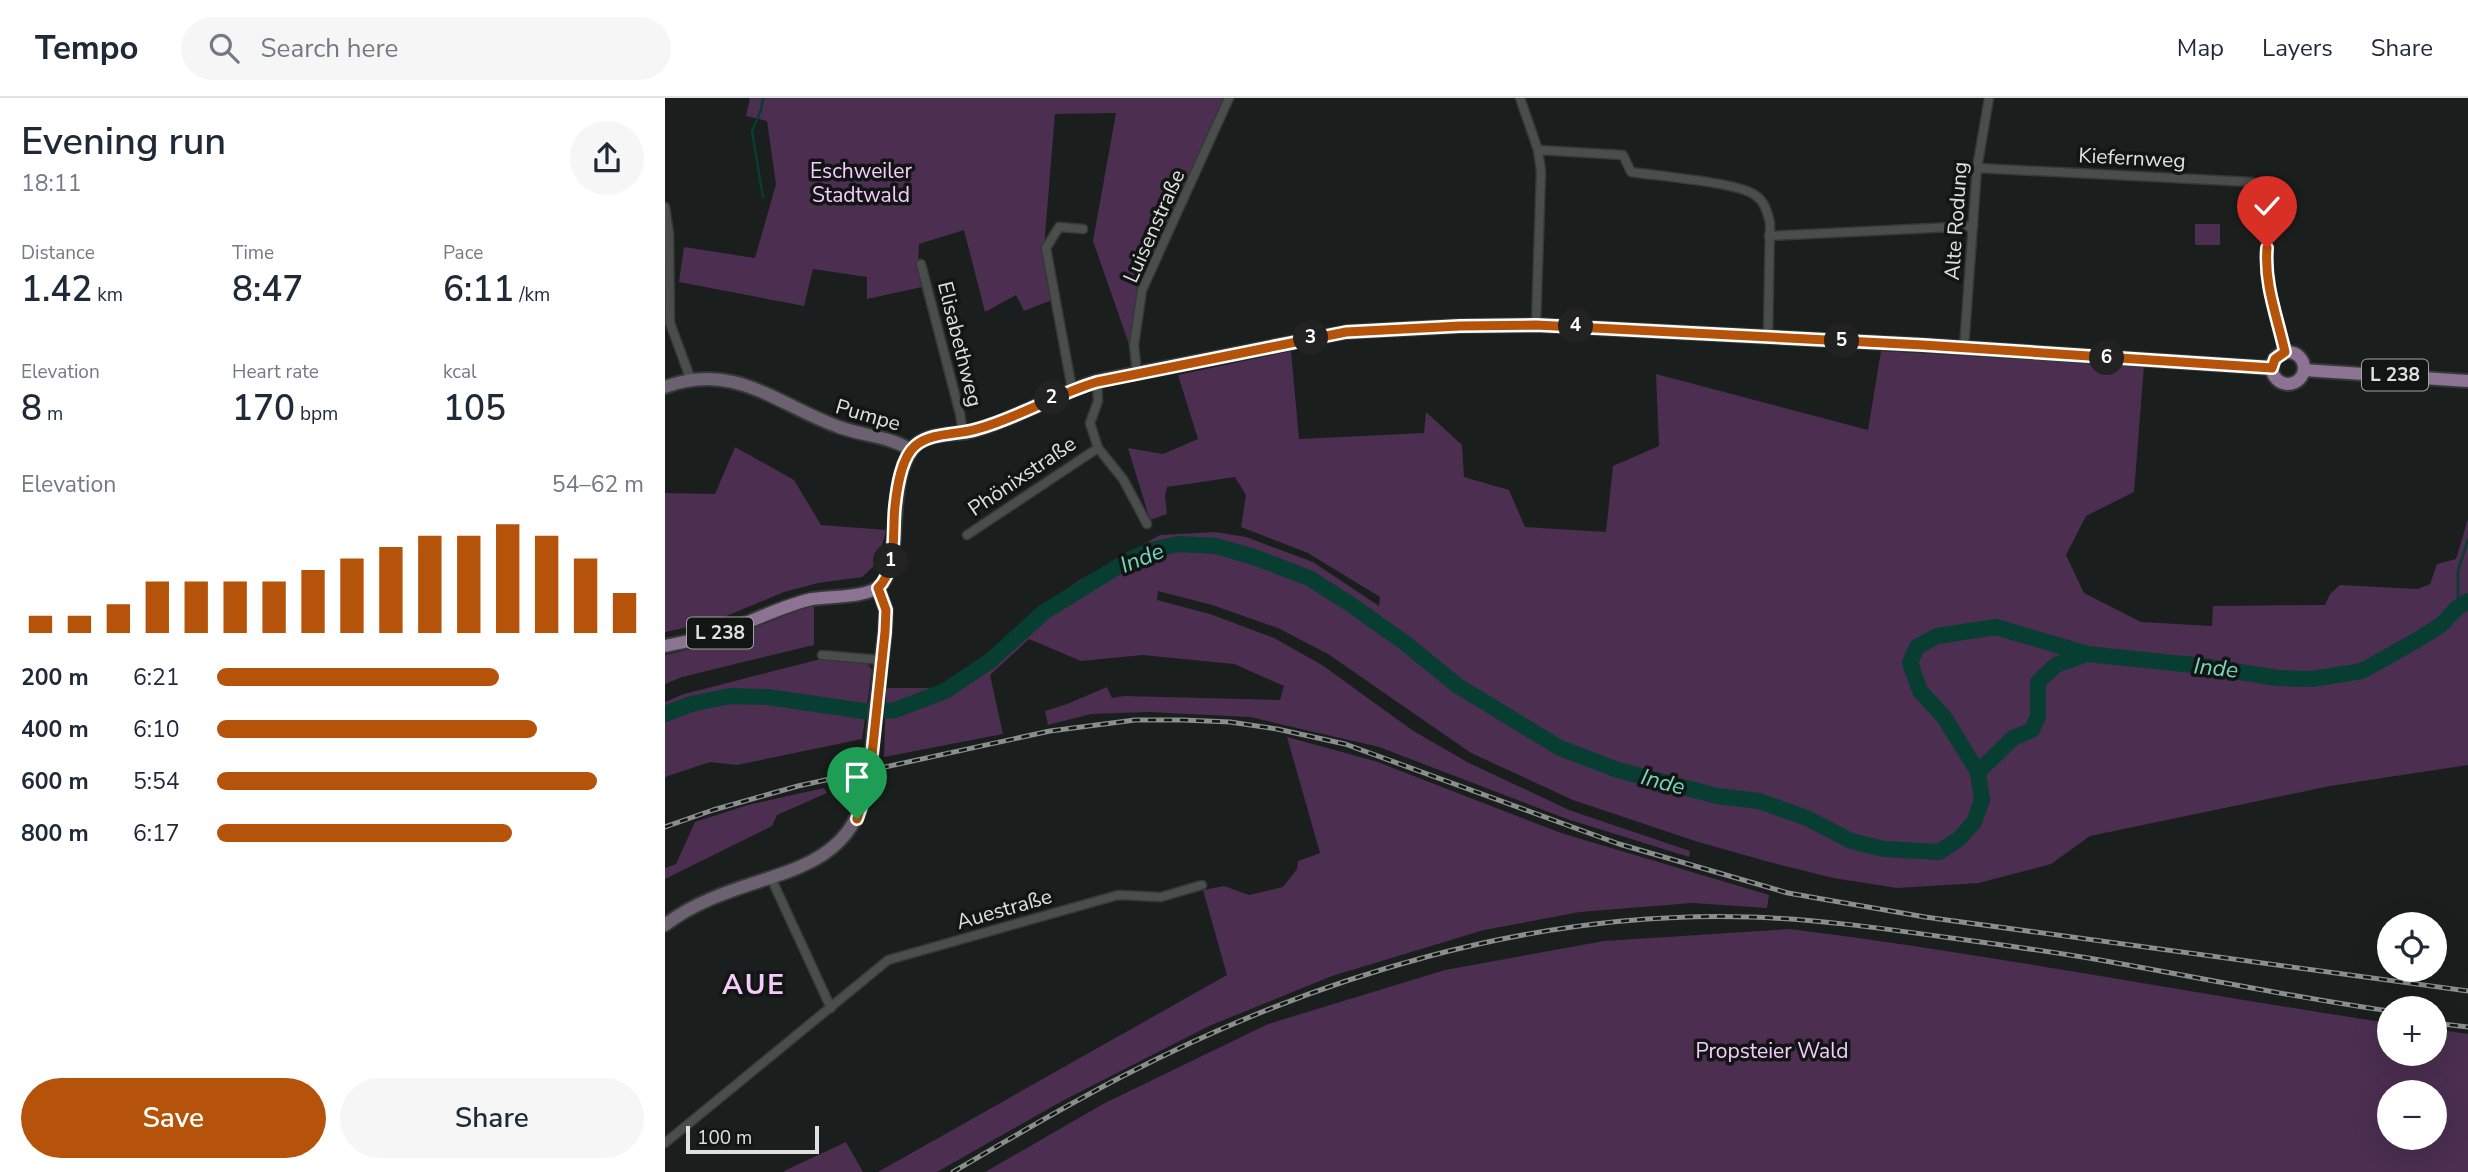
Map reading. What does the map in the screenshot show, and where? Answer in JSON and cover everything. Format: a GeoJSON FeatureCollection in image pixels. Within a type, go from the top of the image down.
{"type":"FeatureCollection","features":[{"type":"Feature","properties":{"kind":"main road","name":"L 238"},"geometry":{"type":"LineString","coordinates":[[1137,373],[1356,331],[1536,325],[1768,336],[2272,368],[2276,377],[2284,383],[2298,379],[2304,370],[2468,381]]}},
{"type":"Feature","properties":{"kind":"main road"},"geometry":{"type":"LineString","coordinates":[[2272,368],[2275,359],[2285,352],[2299,357],[2304,370]]}},
{"type":"Feature","properties":{"kind":"main road","name":"Pumpe"},"geometry":{"type":"LineString","coordinates":[[665,387],[691,380],[734,381],[815,419],[844,429],[895,440],[911,450],[925,440],[963,433],[999,421],[1072,389],[1137,373]]}},
{"type":"Feature","properties":{"kind":"main road"},"geometry":{"type":"LineString","coordinates":[[665,925],[704,901],[804,866],[829,852],[857,819],[869,783],[880,681],[886,610],[878,588],[888,572],[895,502],[911,450]]}},
{"type":"Feature","properties":{"kind":"main road","name":"L 238"},"geometry":{"type":"LineString","coordinates":[[665,646],[713,635],[803,602],[865,593],[878,588]]}},
{"type":"Feature","properties":{"kind":"street","name":"Luisenstraße"},"geometry":{"type":"LineString","coordinates":[[1137,373],[1134,345],[1142,290],[1229,98]]}},
{"type":"Feature","properties":{"kind":"street"},"geometry":{"type":"LineString","coordinates":[[1520,98],[1538,150],[1541,179],[1536,325]]}},
{"type":"Feature","properties":{"kind":"street","name":"Alte Rodung"},"geometry":{"type":"LineString","coordinates":[[1964,348],[1977,168],[1989,98]]}},
{"type":"Feature","properties":{"kind":"street"},"geometry":{"type":"LineString","coordinates":[[1538,150],[1623,155],[1631,172],[1739,188],[1756,195],[1766,208],[1769,236],[1768,336]]}},
{"type":"Feature","properties":{"kind":"street","name":"Kiefernweg"},"geometry":{"type":"LineString","coordinates":[[1977,168],[2252,182],[2266,200],[2266,278],[2285,352]]}},
{"type":"Feature","properties":{"kind":"street"},"geometry":{"type":"LineString","coordinates":[[665,207],[670,323],[691,380]]}},
{"type":"Feature","properties":{"kind":"street"},"geometry":{"type":"LineString","coordinates":[[1769,236],[1973,226]]}},
{"type":"Feature","properties":{"kind":"street"},"geometry":{"type":"LineString","coordinates":[[1072,389],[1045,247],[1059,227],[1083,229]]}},
{"type":"Feature","properties":{"kind":"street","name":"Elisabethweg"},"geometry":{"type":"LineString","coordinates":[[921,264],[963,433]]}},
{"type":"Feature","properties":{"kind":"street","name":"Phönixstraße"},"geometry":{"type":"LineString","coordinates":[[1097,382],[1098,401],[1090,423],[1098,448],[1123,479],[1147,524]]}},
{"type":"Feature","properties":{"kind":"street","name":"Phönixstraße"},"geometry":{"type":"LineString","coordinates":[[967,535],[1098,448]]}},
{"type":"Feature","properties":{"kind":"street"},"geometry":{"type":"LineString","coordinates":[[822,654],[881,660]]}},
{"type":"Feature","properties":{"kind":"street"},"geometry":{"type":"LineString","coordinates":[[771,878],[831,1008]]}},
{"type":"Feature","properties":{"kind":"street","name":"Auestraße"},"geometry":{"type":"LineString","coordinates":[[665,1143],[888,960],[1118,895],[1161,897],[1202,885]]}},
{"type":"Feature","properties":{"kind":"green space","name":"Eschweiler Stadtwald"},"geometry":{"type":"Polygon","coordinates":[[[750,98],[1225,98],[1206,145],[1138,289],[1130,347],[1093,241],[1116,113],[1055,114],[1044,248],[1052,300],[1024,311],[1016,295],[985,312],[964,230],[919,244],[918,268],[922,287],[867,299],[867,277],[813,269],[804,306],[679,282],[684,247],[755,258],[776,184],[767,121],[746,116],[750,98]]]}},
{"type":"Feature","properties":{"kind":"green space"},"geometry":{"type":"Polygon","coordinates":[[[2195,224],[2220,224],[2220,245],[2195,245],[2195,224]]]}},
{"type":"Feature","properties":{"kind":"green space"},"geometry":{"type":"Polygon","coordinates":[[[1291,351],[1299,439],[1424,433],[1426,412],[1462,445],[1464,477],[1509,490],[1525,527],[1606,532],[1613,466],[1659,446],[1656,374],[1868,430],[1881,351],[2144,366],[2134,492],[2086,516],[2066,555],[2084,593],[2141,622],[2212,626],[2213,606],[2325,605],[2330,594],[2340,585],[2418,589],[2430,584],[2437,564],[2456,559],[2468,519],[2468,765],[2330,786],[2090,836],[2051,864],[1979,883],[1897,888],[1833,878],[1769,862],[1695,841],[1573,800],[1471,753],[1328,654],[1278,628],[1212,605],[1158,591],[1157,600],[1210,614],[1274,638],[1322,665],[1412,730],[1467,762],[1569,810],[1690,851],[1689,857],[1567,819],[1379,747],[1250,717],[1149,712],[1091,714],[1048,725],[1045,711],[1107,687],[1112,698],[1124,696],[1280,700],[1284,686],[1234,664],[1142,655],[1081,661],[1029,639],[990,675],[1003,734],[884,757],[886,688],[943,688],[985,658],[1041,607],[1078,581],[1160,535],[1215,532],[1246,537],[1313,562],[1379,606],[1380,597],[1308,553],[1241,527],[1246,495],[1235,477],[1167,487],[1167,514],[1150,520],[1128,448],[1163,454],[1198,439],[1178,375],[1291,351]]]}},
{"type":"Feature","properties":{"kind":"green space"},"geometry":{"type":"Polygon","coordinates":[[[735,447],[794,480],[821,525],[886,530],[880,553],[873,567],[862,577],[818,583],[784,592],[712,622],[665,632],[665,493],[715,494],[735,447]]]}},
{"type":"Feature","properties":{"kind":"green space"},"geometry":{"type":"Polygon","coordinates":[[[814,605],[814,645],[682,677],[665,684],[665,655],[717,641],[814,605]]]}},
{"type":"Feature","properties":{"kind":"green space"},"geometry":{"type":"Polygon","coordinates":[[[821,659],[868,664],[872,670],[862,739],[737,765],[710,762],[665,777],[665,702],[684,694],[821,659]]]}},
{"type":"Feature","properties":{"kind":"green space"},"geometry":{"type":"Polygon","coordinates":[[[1287,737],[1375,761],[1561,833],[1769,895],[1767,908],[1692,903],[1580,912],[1484,930],[1332,976],[1209,1026],[1064,1100],[937,1172],[878,1172],[1227,975],[1203,890],[1224,886],[1249,895],[1283,887],[1297,869],[1298,861],[1320,853],[1287,737]]]}},
{"type":"Feature","properties":{"kind":"green space"},"geometry":{"type":"Polygon","coordinates":[[[824,788],[827,793],[777,815],[772,826],[665,879],[665,868],[676,864],[695,822],[748,805],[824,788]]]}},
{"type":"Feature","properties":{"kind":"green space","name":"Propsteier Wald"},"geometry":{"type":"Polygon","coordinates":[[[1790,929],[1940,950],[2377,1021],[2377,1066],[2447,1066],[2447,1031],[2468,1034],[2468,1172],[985,1172],[1103,1104],[1268,1024],[1445,970],[1604,941],[1790,929]]]}},
{"type":"Feature","properties":{"kind":"green space"},"geometry":{"type":"Polygon","coordinates":[[[846,1142],[863,1172],[783,1172],[786,1170],[846,1142]]]}},
{"type":"Feature","properties":{"kind":"waterway"},"geometry":{"type":"LineString","coordinates":[[763,98],[752,131],[763,197]]}},
{"type":"Feature","properties":{"kind":"waterway"},"geometry":{"type":"LineString","coordinates":[[2458,607],[2458,571],[2468,539]]}},
{"type":"Feature","properties":{"kind":"waterway","name":"Inde"},"geometry":{"type":"LineString","coordinates":[[665,714],[691,704],[730,696],[768,697],[870,712],[895,710],[945,691],[990,661],[1044,612],[1127,561],[1148,551],[1178,544],[1216,546],[1309,578],[1405,643],[1458,686],[1560,748],[1618,770],[1717,796],[1759,801],[1807,818],[1851,841],[1884,849],[1939,852],[1959,839],[1974,822],[1982,800],[1978,772],[1944,717],[1920,691],[1910,663],[1917,647],[1937,636],[1996,627],[2087,654],[2203,666],[2277,678],[2312,679],[2362,671],[2441,625],[2458,607],[2468,601]]}},
{"type":"Feature","properties":{"kind":"waterway"},"geometry":{"type":"LineString","coordinates":[[1978,772],[2013,738],[2032,730],[2038,717],[2038,682],[2056,665],[2087,654]]}},
{"type":"Feature","properties":{"kind":"railway"},"geometry":{"type":"LineString","coordinates":[[665,827],[713,810],[798,786],[1050,731],[1135,720],[1230,722],[1345,744],[1619,844],[1788,893],[1925,917],[2468,991]]}},
{"type":"Feature","properties":{"kind":"railway"},"geometry":{"type":"LineString","coordinates":[[953,1172],[1123,1076],[1196,1040],[1271,1008],[1348,980],[1427,957],[1507,938],[1587,925],[1669,918],[1750,917],[1847,924],[2136,966],[2377,1009]]}},
{"type":"Feature","properties":{"kind":"railway"},"geometry":{"type":"LineString","coordinates":[[2447,1025],[2468,1027]]}},
{"type":"Feature","properties":{"kind":"district","name":"AUE"},"geometry":{"type":"Point","coordinates":[754,985]}},
{"type":"Feature","properties":{"kind":"route"},"geometry":{"type":"LineString","coordinates":[[857,819],[869,783],[885,632],[886,610],[878,588],[884,582],[891,561],[895,502],[904,465],[911,450],[920,442],[979,429],[1072,389],[1097,382],[1288,342],[1366,330],[1555,325],[2272,368],[2275,359],[2285,352],[2268,290],[2267,248]]}}]}
